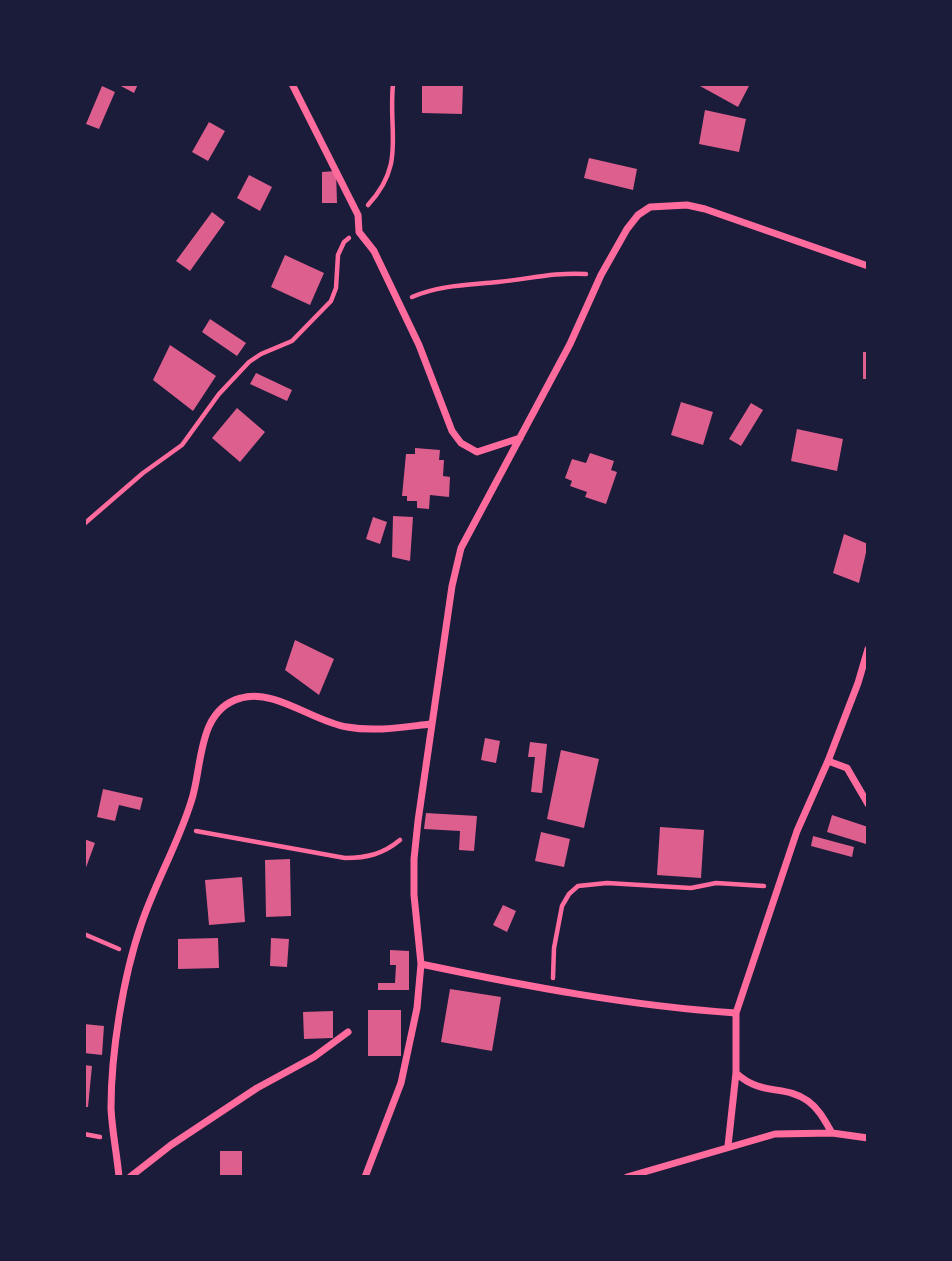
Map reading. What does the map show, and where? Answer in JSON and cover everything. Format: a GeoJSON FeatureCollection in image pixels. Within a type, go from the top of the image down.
{"type":"FeatureCollection","features":[{"type":"Feature","properties":{"kind":"street"},"geometry":{"type":"LineString","coordinates":[[292,84],[358,215],[359,232],[374,251],[399,303],[430,371],[442,410],[452,431],[461,443],[477,452],[520,438]]}},
{"type":"Feature","properties":{"kind":"street"},"geometry":{"type":"LineString","coordinates":[[365,1177],[401,1083],[417,1008],[421,964],[414,895],[418,821],[452,586],[461,548],[570,344],[601,275],[638,215],[650,207],[666,204],[705,209],[868,266]]}},
{"type":"Feature","properties":{"kind":"street"},"geometry":{"type":"LineString","coordinates":[[728,1146],[736,1073],[736,1013],[797,831],[828,761],[868,649]]}},
{"type":"Feature","properties":{"kind":"street"},"geometry":{"type":"LineString","coordinates":[[118,1177],[111,1111],[113,1075],[120,1017],[133,954],[140,926],[197,786],[202,749],[213,718],[228,704],[242,697],[257,697],[279,701],[345,727],[382,730],[431,724]]}},
{"type":"Feature","properties":{"kind":"street"},"geometry":{"type":"LineString","coordinates":[[828,761],[847,768],[868,804]]}},
{"type":"Feature","properties":{"kind":"street"},"geometry":{"type":"LineString","coordinates":[[421,964],[615,1000],[736,1013]]}},
{"type":"Feature","properties":{"kind":"street"},"geometry":{"type":"LineString","coordinates":[[130,1177],[171,1145],[257,1088],[314,1057],[348,1032]]}},
{"type":"Feature","properties":{"kind":"street"},"geometry":{"type":"LineString","coordinates":[[736,1073],[754,1086],[798,1095],[807,1100],[820,1113],[832,1133]]}},
{"type":"Feature","properties":{"kind":"street"},"geometry":{"type":"LineString","coordinates":[[627,1177],[775,1133],[832,1133],[868,1138]]}},
{"type":"Feature","properties":{"kind":"path"},"geometry":{"type":"LineString","coordinates":[[358,215],[382,190],[391,170],[393,84]]}},
{"type":"Feature","properties":{"kind":"path"},"geometry":{"type":"LineString","coordinates":[[84,524],[182,445],[219,394],[248,362],[292,341],[306,329],[331,301],[336,288],[338,255],[344,242],[359,232]]}},
{"type":"Feature","properties":{"kind":"path"},"geometry":{"type":"LineString","coordinates":[[399,303],[430,290],[467,284],[552,274],[601,275]]}},
{"type":"Feature","properties":{"kind":"path"},"geometry":{"type":"LineString","coordinates":[[181,829],[345,858],[365,858],[391,848],[418,821]]}},
{"type":"Feature","properties":{"kind":"path"},"geometry":{"type":"LineString","coordinates":[[552,989],[554,948],[562,906],[578,886],[607,883],[691,888],[716,883],[779,887]]}},
{"type":"Feature","properties":{"kind":"path"},"geometry":{"type":"LineString","coordinates":[[84,934],[133,954]]}},
{"type":"Feature","properties":{"kind":"building"},"geometry":{"type":"Polygon","coordinates":[[[117,84],[138,84],[134,93],[117,84]]]}},
{"type":"Feature","properties":{"kind":"building"},"geometry":{"type":"Polygon","coordinates":[[[422,84],[463,84],[462,114],[422,113],[422,84]]]}},
{"type":"Feature","properties":{"kind":"building"},"geometry":{"type":"Polygon","coordinates":[[[750,84],[738,107],[700,86],[750,84]]]}},
{"type":"Feature","properties":{"kind":"building"},"geometry":{"type":"Polygon","coordinates":[[[102,86],[115,92],[99,129],[86,124],[102,86]]]}},
{"type":"Feature","properties":{"kind":"building"},"geometry":{"type":"Polygon","coordinates":[[[705,110],[746,119],[739,152],[699,144],[705,110]]]}},
{"type":"Feature","properties":{"kind":"building"},"geometry":{"type":"Polygon","coordinates":[[[209,122],[225,131],[208,161],[192,152],[209,122]]]}},
{"type":"Feature","properties":{"kind":"building"},"geometry":{"type":"Polygon","coordinates":[[[589,158],[637,169],[633,190],[584,178],[589,158]]]}},
{"type":"Feature","properties":{"kind":"building"},"geometry":{"type":"Polygon","coordinates":[[[336,171],[337,203],[322,203],[322,172],[336,171]]]}},
{"type":"Feature","properties":{"kind":"building"},"geometry":{"type":"Polygon","coordinates":[[[249,175],[272,187],[260,211],[237,198],[249,175]]]}},
{"type":"Feature","properties":{"kind":"building"},"geometry":{"type":"Polygon","coordinates":[[[212,212],[225,222],[190,271],[176,261],[212,212]]]}},
{"type":"Feature","properties":{"kind":"building"},"geometry":{"type":"Polygon","coordinates":[[[285,255],[324,273],[310,305],[271,287],[285,255]]]}},
{"type":"Feature","properties":{"kind":"building"},"geometry":{"type":"Polygon","coordinates":[[[210,319],[246,343],[237,356],[202,332],[210,319]]]}},
{"type":"Feature","properties":{"kind":"building"},"geometry":{"type":"Polygon","coordinates":[[[170,345],[216,376],[193,411],[153,380],[170,345]]]}},
{"type":"Feature","properties":{"kind":"building"},"geometry":{"type":"Polygon","coordinates":[[[863,352],[868,352],[868,379],[863,379],[863,352]]]}},
{"type":"Feature","properties":{"kind":"building"},"geometry":{"type":"Polygon","coordinates":[[[256,373],[292,390],[287,401],[250,384],[256,373]]]}},
{"type":"Feature","properties":{"kind":"building"},"geometry":{"type":"Polygon","coordinates":[[[681,402],[713,412],[703,445],[671,435],[681,402]]]}},
{"type":"Feature","properties":{"kind":"building"},"geometry":{"type":"Polygon","coordinates":[[[751,403],[763,410],[741,446],[729,439],[751,403]]]}},
{"type":"Feature","properties":{"kind":"building"},"geometry":{"type":"Polygon","coordinates":[[[237,408],[265,432],[240,462],[212,438],[237,408]]]}},
{"type":"Feature","properties":{"kind":"building"},"geometry":{"type":"Polygon","coordinates":[[[797,429],[843,439],[837,471],[791,461],[797,429]]]}},
{"type":"Feature","properties":{"kind":"building"},"geometry":{"type":"Polygon","coordinates":[[[415,448],[440,450],[439,460],[444,460],[443,476],[450,477],[449,497],[430,495],[429,509],[417,508],[417,501],[407,501],[407,496],[402,496],[406,454],[415,454],[415,448]]]}},
{"type":"Feature","properties":{"kind":"building"},"geometry":{"type":"Polygon","coordinates":[[[590,453],[614,461],[611,470],[617,472],[606,504],[585,497],[587,492],[570,486],[572,481],[565,478],[572,459],[586,463],[590,453]]]}},
{"type":"Feature","properties":{"kind":"building"},"geometry":{"type":"Polygon","coordinates":[[[393,516],[413,517],[410,561],[392,557],[393,516]]]}},
{"type":"Feature","properties":{"kind":"building"},"geometry":{"type":"Polygon","coordinates":[[[373,517],[387,522],[380,544],[366,539],[373,517]]]}},
{"type":"Feature","properties":{"kind":"building"},"geometry":{"type":"Polygon","coordinates":[[[844,534],[868,544],[859,583],[833,573],[844,534]]]}},
{"type":"Feature","properties":{"kind":"building"},"geometry":{"type":"Polygon","coordinates":[[[295,640],[334,659],[319,695],[285,670],[295,640]]]}},
{"type":"Feature","properties":{"kind":"building"},"geometry":{"type":"Polygon","coordinates":[[[485,738],[500,741],[496,763],[481,760],[485,738]]]}},
{"type":"Feature","properties":{"kind":"building"},"geometry":{"type":"Polygon","coordinates":[[[530,742],[547,744],[542,793],[531,792],[535,757],[528,757],[530,742]]]}},
{"type":"Feature","properties":{"kind":"building"},"geometry":{"type":"Polygon","coordinates":[[[561,750],[599,759],[584,828],[547,819],[561,750]]]}},
{"type":"Feature","properties":{"kind":"building"},"geometry":{"type":"Polygon","coordinates":[[[103,789],[143,798],[140,810],[119,805],[115,821],[97,817],[103,789]]]}},
{"type":"Feature","properties":{"kind":"building"},"geometry":{"type":"Polygon","coordinates":[[[426,813],[477,816],[474,851],[459,850],[460,831],[424,829],[426,813]]]}},
{"type":"Feature","properties":{"kind":"building"},"geometry":{"type":"Polygon","coordinates":[[[832,815],[868,827],[866,844],[827,832],[832,815]]]}},
{"type":"Feature","properties":{"kind":"building"},"geometry":{"type":"Polygon","coordinates":[[[660,827],[704,830],[701,878],[657,875],[660,827]]]}},
{"type":"Feature","properties":{"kind":"building"},"geometry":{"type":"Polygon","coordinates":[[[541,832],[570,839],[564,867],[535,861],[541,832]]]}},
{"type":"Feature","properties":{"kind":"building"},"geometry":{"type":"Polygon","coordinates":[[[813,836],[854,847],[852,857],[811,846],[813,836]]]}},
{"type":"Feature","properties":{"kind":"building"},"geometry":{"type":"Polygon","coordinates":[[[84,839],[95,843],[84,873],[84,839]]]}},
{"type":"Feature","properties":{"kind":"building"},"geometry":{"type":"Polygon","coordinates":[[[290,859],[291,916],[266,917],[265,860],[290,859]]]}},
{"type":"Feature","properties":{"kind":"building"},"geometry":{"type":"Polygon","coordinates":[[[242,877],[245,922],[209,925],[205,880],[242,877]]]}},
{"type":"Feature","properties":{"kind":"building"},"geometry":{"type":"Polygon","coordinates":[[[503,905],[516,911],[507,932],[493,925],[503,905]]]}},
{"type":"Feature","properties":{"kind":"building"},"geometry":{"type":"Polygon","coordinates":[[[218,938],[219,968],[178,969],[178,939],[218,938]]]}},
{"type":"Feature","properties":{"kind":"building"},"geometry":{"type":"Polygon","coordinates":[[[271,938],[289,939],[287,967],[270,966],[271,938]]]}},
{"type":"Feature","properties":{"kind":"building"},"geometry":{"type":"Polygon","coordinates":[[[390,950],[409,951],[409,990],[378,990],[378,983],[395,983],[396,965],[390,965],[390,950]]]}},
{"type":"Feature","properties":{"kind":"building"},"geometry":{"type":"Polygon","coordinates":[[[450,989],[501,997],[492,1051],[441,1042],[450,989]]]}},
{"type":"Feature","properties":{"kind":"building"},"geometry":{"type":"Polygon","coordinates":[[[368,1010],[401,1010],[401,1056],[368,1056],[368,1010]]]}},
{"type":"Feature","properties":{"kind":"building"},"geometry":{"type":"Polygon","coordinates":[[[333,1011],[333,1038],[304,1039],[303,1012],[333,1011]]]}},
{"type":"Feature","properties":{"kind":"building"},"geometry":{"type":"Polygon","coordinates":[[[84,1024],[104,1026],[102,1055],[84,1053],[84,1024]]]}},
{"type":"Feature","properties":{"kind":"building"},"geometry":{"type":"Polygon","coordinates":[[[84,1065],[92,1066],[88,1107],[84,1107],[84,1065]]]}},
{"type":"Feature","properties":{"kind":"building"},"geometry":{"type":"Polygon","coordinates":[[[220,1151],[242,1151],[242,1177],[220,1177],[220,1151]]]}}]}
